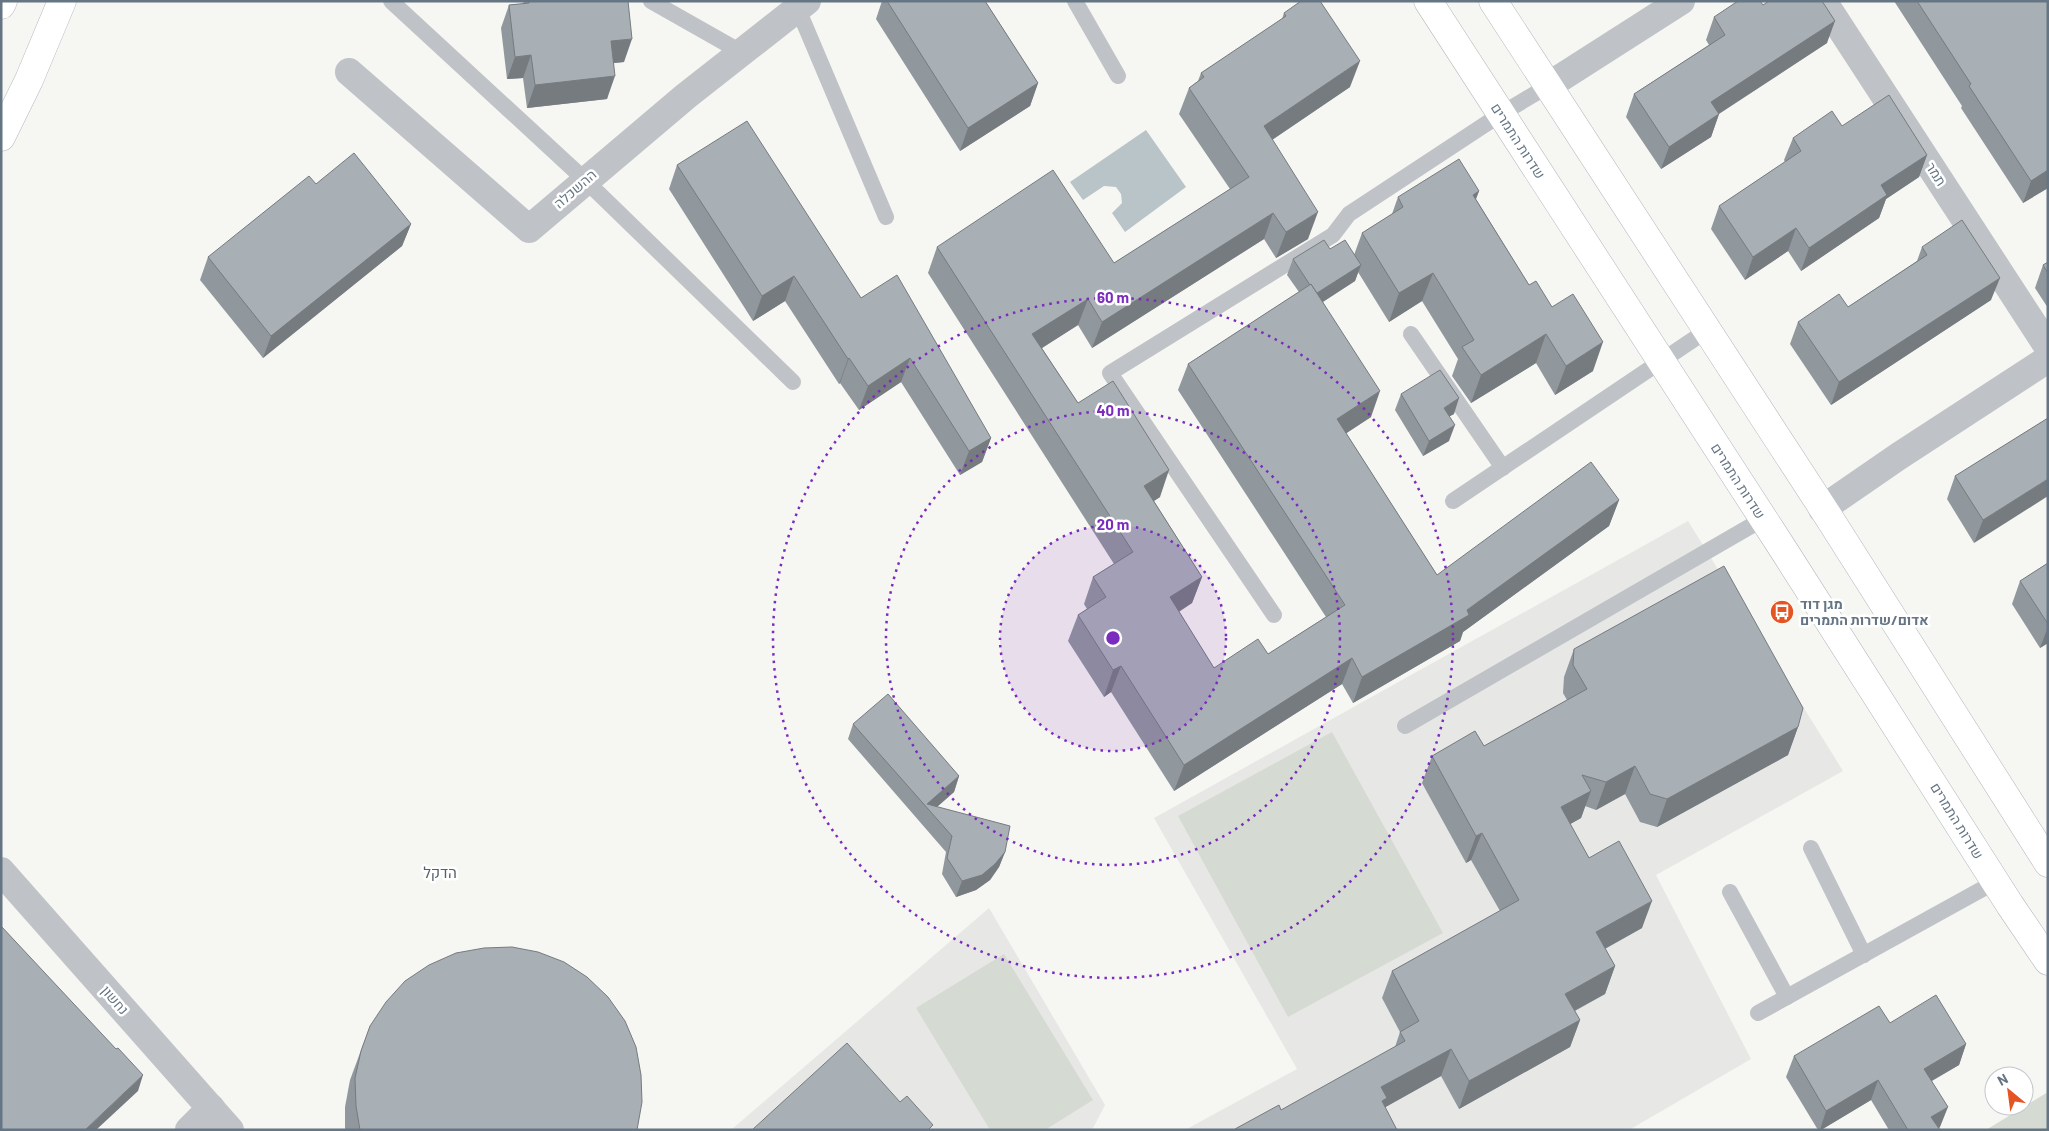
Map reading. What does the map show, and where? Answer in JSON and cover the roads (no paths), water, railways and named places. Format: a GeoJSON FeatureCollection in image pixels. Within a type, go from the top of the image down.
{"type":"FeatureCollection","features":[{"type":"Feature","properties":{"kind":"street"},"geometry":{"type":"LineString","coordinates":[[1,137],[29,80],[62,1]]}},
{"type":"Feature","properties":{"kind":"street","name":"שדרות התמרים"},"geometry":{"type":"LineString","coordinates":[[1428,1],[1783,548],[1995,882],[2048,961]]}},
{"type":"Feature","properties":{"kind":"street"},"geometry":{"type":"LineString","coordinates":[[1493,1],[1822,509],[2048,863]]}},
{"type":"Feature","properties":{"kind":"street"},"geometry":{"type":"LineString","coordinates":[[1548,86],[1681,1]]}},
{"type":"Feature","properties":{"kind":"street","name":"תמר"},"geometry":{"type":"LineString","coordinates":[[1823,1],[2048,347]]}},
{"type":"Feature","properties":{"kind":"street","name":"ההשכלה"},"geometry":{"type":"LineString","coordinates":[[349,72],[529,229],[585,180],[741,52],[803,5]]}},
{"type":"Feature","properties":{"kind":"street"},"geometry":{"type":"LineString","coordinates":[[1822,509],[1899,456],[2048,359]]}},
{"type":"Feature","properties":{"kind":"street","name":"נחשון"},"geometry":{"type":"LineString","coordinates":[[1,871],[230,1130]]}},
{"type":"Feature","properties":{"kind":"street"},"geometry":{"type":"LineString","coordinates":[[189,1130],[211,1108]]}},
{"type":"Feature","properties":{"kind":"lane"},"geometry":{"type":"LineString","coordinates":[[391,1],[585,180],[793,382]]}},
{"type":"Feature","properties":{"kind":"lane"},"geometry":{"type":"LineString","coordinates":[[651,1],[741,52]]}},
{"type":"Feature","properties":{"kind":"lane"},"geometry":{"type":"LineString","coordinates":[[1075,1],[1118,76]]}},
{"type":"Feature","properties":{"kind":"lane"},"geometry":{"type":"LineString","coordinates":[[803,5],[886,217]]}},
{"type":"Feature","properties":{"kind":"lane"},"geometry":{"type":"LineString","coordinates":[[1274,615],[1110,373],[1333,236],[1349,214],[1501,114],[1548,86]]}},
{"type":"Feature","properties":{"kind":"lane"},"geometry":{"type":"LineString","coordinates":[[1453,501],[1706,331]]}},
{"type":"Feature","properties":{"kind":"lane"},"geometry":{"type":"LineString","coordinates":[[1411,334],[1503,468]]}},
{"type":"Feature","properties":{"kind":"lane"},"geometry":{"type":"LineString","coordinates":[[1405,726],[1763,519]]}},
{"type":"Feature","properties":{"kind":"lane"},"geometry":{"type":"LineString","coordinates":[[1811,848],[1864,955]]}},
{"type":"Feature","properties":{"kind":"lane"},"geometry":{"type":"LineString","coordinates":[[1758,1013],[1995,882]]}},
{"type":"Feature","properties":{"kind":"lane"},"geometry":{"type":"LineString","coordinates":[[1730,892],[1788,997]]}},
{"type":"Feature","properties":{"kind":"place","name":"מגן דוד אדום/שדרות התמרים"},"geometry":{"type":"Point","coordinates":[1782,612]}},
{"type":"Feature","properties":{"kind":"district","name":"הדקל"},"geometry":{"type":"Point","coordinates":[440,873]}}]}
